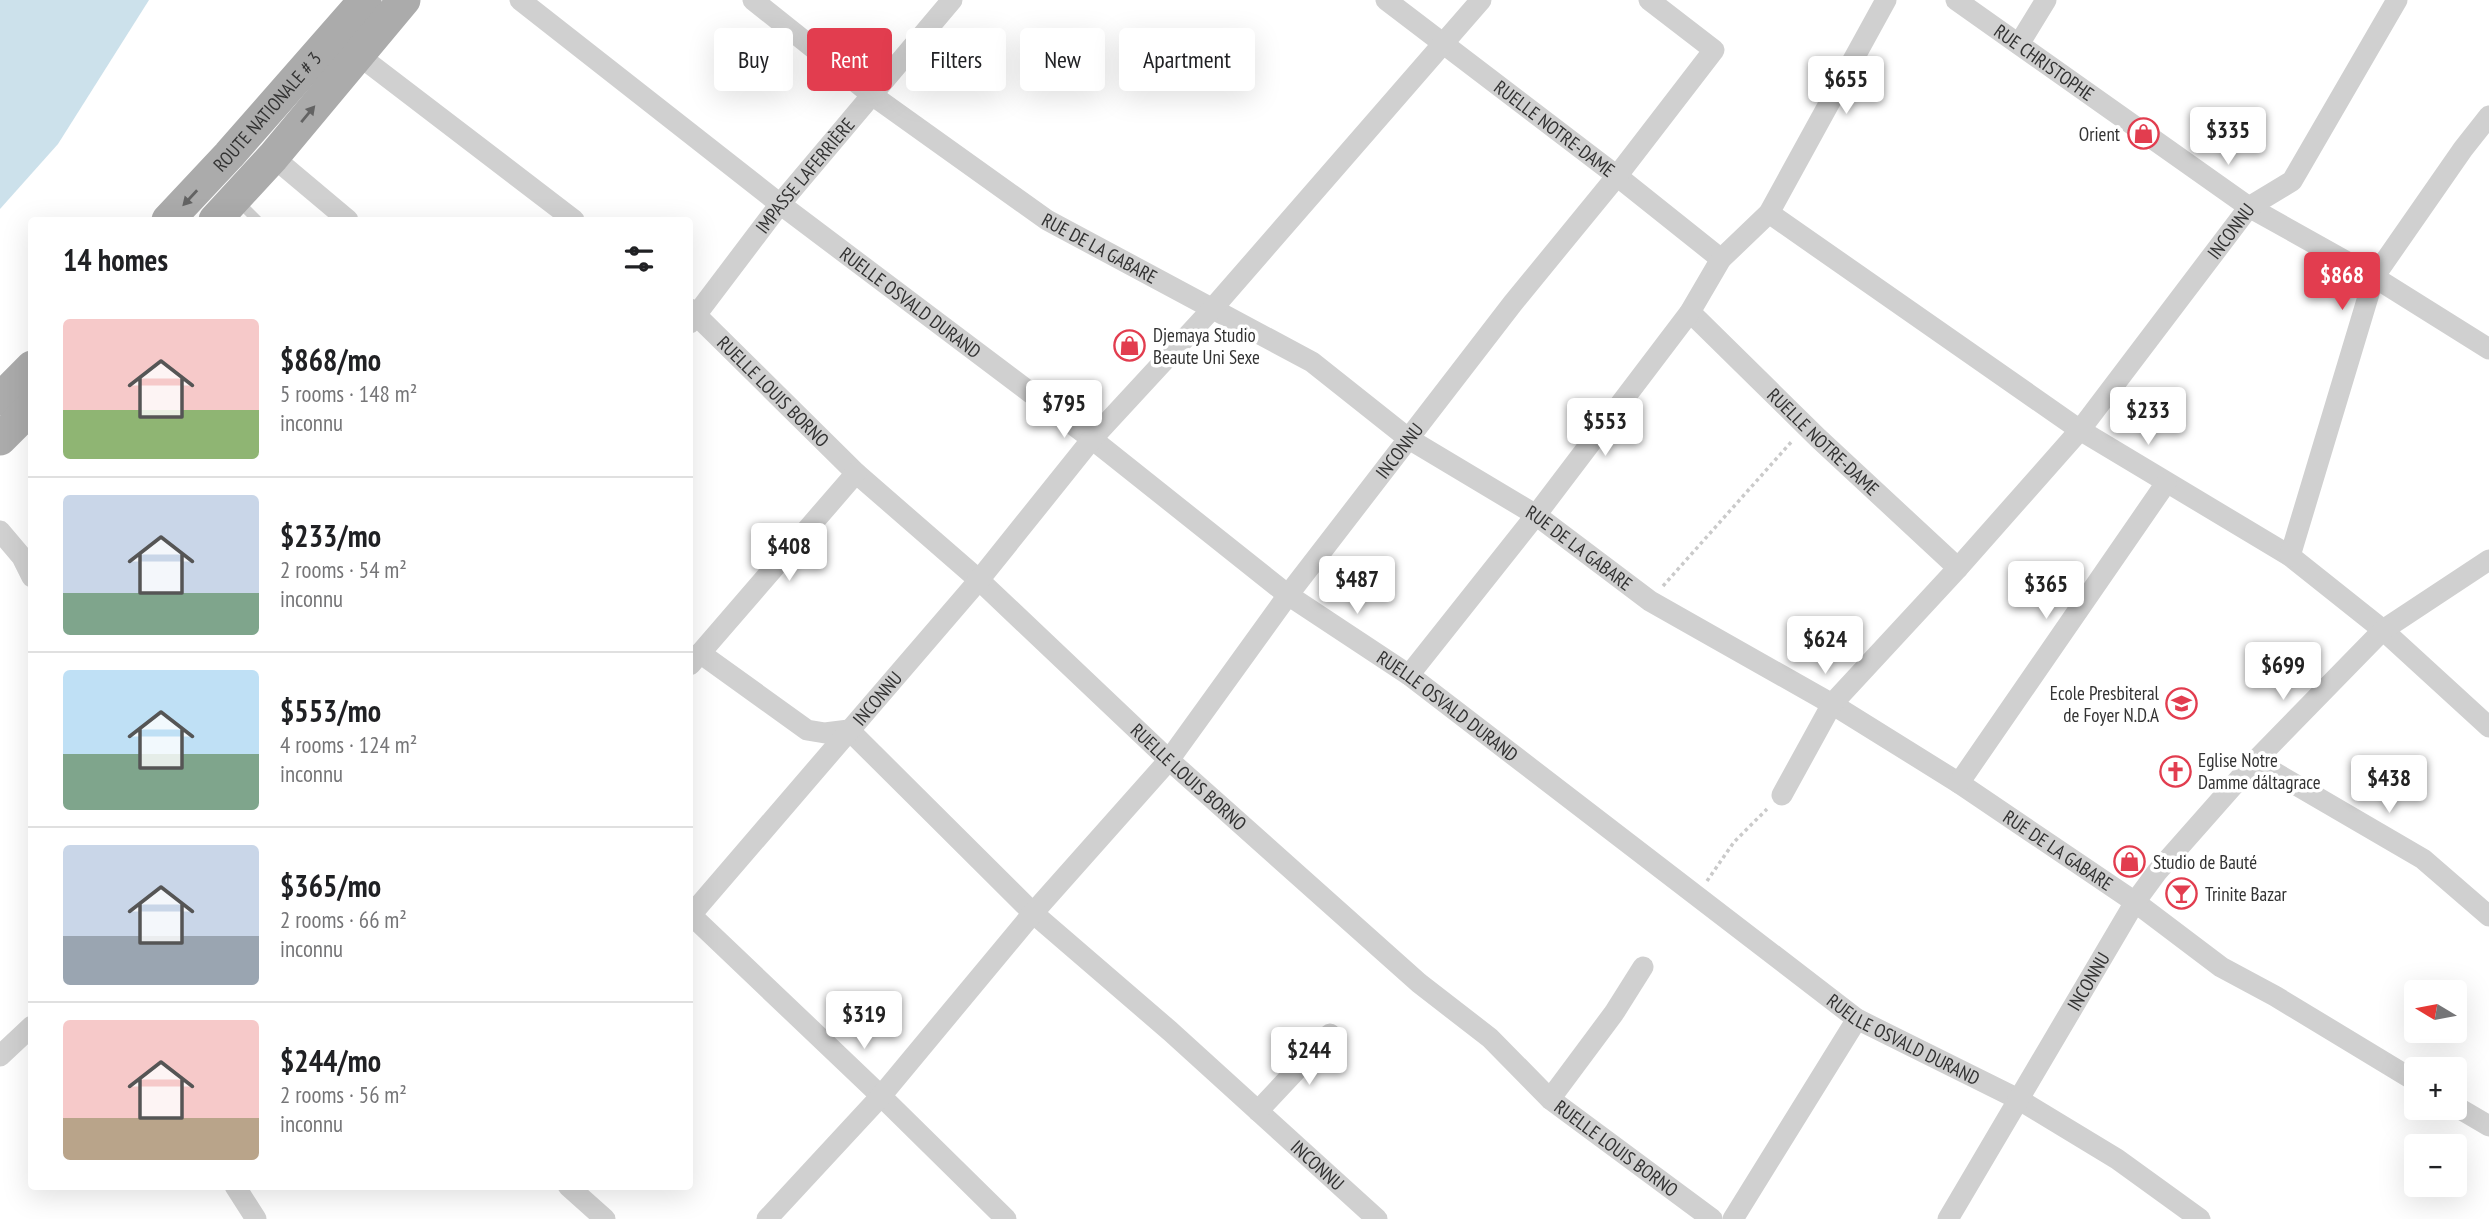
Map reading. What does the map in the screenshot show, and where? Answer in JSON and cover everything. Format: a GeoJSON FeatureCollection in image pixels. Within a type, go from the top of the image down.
{"type":"FeatureCollection","features":[{"type":"Feature","properties":{"kind":"main road","name":"ROUTE NATIONALE # 3"},"geometry":{"type":"LineString","coordinates":[[171,217],[365,0]]}},
{"type":"Feature","properties":{"kind":"main road","name":"ROUTE NATIONALE # 3"},"geometry":{"type":"LineString","coordinates":[[236,213],[272,157],[404,0]]}},
{"type":"Feature","properties":{"kind":"main road"},"geometry":{"type":"LineString","coordinates":[[0,399],[28,371]]}},
{"type":"Feature","properties":{"kind":"main road"},"geometry":{"type":"LineString","coordinates":[[0,439],[28,411]]}},
{"type":"Feature","properties":{"kind":"street","name":"RUELLE OSVALD DURAND"},"geometry":{"type":"LineString","coordinates":[[520,0],[780,204],[1092,439],[1288,596],[1409,675],[1857,1019],[2018,1099],[2117,1159],[2200,1219]]}},
{"type":"Feature","properties":{"kind":"street","name":"RUE DE LA GABARE"},"geometry":{"type":"LineString","coordinates":[[753,0],[873,95],[1046,220],[1312,362],[1409,439],[1536,515],[1650,601],[1832,704],[1959,783],[2135,902],[2221,967],[2276,996],[2404,1074]]}},
{"type":"Feature","properties":{"kind":"street","name":"RUELLE NOTRE-DAME"},"geometry":{"type":"LineString","coordinates":[[1386,0],[1721,259]]}},
{"type":"Feature","properties":{"kind":"street","name":"INCONNU"},"geometry":{"type":"LineString","coordinates":[[693,912],[979,580],[1092,439],[1213,308],[1481,0]]}},
{"type":"Feature","properties":{"kind":"street","name":"INCONNU"},"geometry":{"type":"LineString","coordinates":[[767,1219],[881,1096],[1033,913],[1169,760],[1288,596],[1513,303],[1617,176],[1714,50],[1649,0]]}},
{"type":"Feature","properties":{"kind":"street"},"geometry":{"type":"LineString","coordinates":[[1409,675],[1536,515],[1690,312],[1721,259],[1769,213],[1886,0]]}},
{"type":"Feature","properties":{"kind":"street","name":"RUE CHRISTOPHE"},"geometry":{"type":"LineString","coordinates":[[1956,0],[2249,207],[2374,277],[2488,348]]}},
{"type":"Feature","properties":{"kind":"street"},"geometry":{"type":"LineString","coordinates":[[2019,44],[2046,0]]}},
{"type":"Feature","properties":{"kind":"street","name":"INCONNU"},"geometry":{"type":"LineString","coordinates":[[1782,795],[1832,704],[1958,568],[2080,430],[2249,207],[2292,181],[2398,0]]}},
{"type":"Feature","properties":{"kind":"street","name":"IMPASSE LAFERRIÈRE"},"geometry":{"type":"LineString","coordinates":[[693,314],[780,204],[873,95],[941,4]]}},
{"type":"Feature","properties":{"kind":"street"},"geometry":{"type":"LineString","coordinates":[[357,54],[571,217]]}},
{"type":"Feature","properties":{"kind":"street"},"geometry":{"type":"LineString","coordinates":[[2290,556],[2374,277],[2489,116]]}},
{"type":"Feature","properties":{"kind":"street"},"geometry":{"type":"LineString","coordinates":[[272,157],[344,217]]}},
{"type":"Feature","properties":{"kind":"street"},"geometry":{"type":"LineString","coordinates":[[1769,213],[2080,430],[2290,556],[2383,630],[2489,727]]}},
{"type":"Feature","properties":{"kind":"street","name":"RUELLE NOTRE-DAME"},"geometry":{"type":"LineString","coordinates":[[1690,312],[1805,426],[1958,568]]}},
{"type":"Feature","properties":{"kind":"street","name":"RUELLE LOUIS BORNO"},"geometry":{"type":"LineString","coordinates":[[693,316],[856,473],[979,580],[1169,760],[1419,983],[1490,1038],[1549,1099],[1712,1219]]}},
{"type":"Feature","properties":{"kind":"street","name":"INCONNU"},"geometry":{"type":"LineString","coordinates":[[849,730],[825,733],[807,730],[695,659],[856,473]]}},
{"type":"Feature","properties":{"kind":"street"},"geometry":{"type":"LineString","coordinates":[[1959,783],[2166,483]]}},
{"type":"Feature","properties":{"kind":"street"},"geometry":{"type":"LineString","coordinates":[[0,531],[22,557],[28,569]]}},
{"type":"Feature","properties":{"kind":"street","name":"INCONNU"},"geometry":{"type":"LineString","coordinates":[[1948,1219],[2135,902],[2157,872],[2255,761],[2383,630],[2487,564]]}},
{"type":"Feature","properties":{"kind":"street","name":"INCONNU"},"geometry":{"type":"LineString","coordinates":[[849,730],[1033,913],[1170,1031],[1377,1219]]}},
{"type":"Feature","properties":{"kind":"street"},"geometry":{"type":"LineString","coordinates":[[2255,761],[2423,859],[2489,916]]}},
{"type":"Feature","properties":{"kind":"street","name":"INCONNU"},"geometry":{"type":"LineString","coordinates":[[693,919],[881,1096],[1006,1219]]}},
{"type":"Feature","properties":{"kind":"street"},"geometry":{"type":"LineString","coordinates":[[1549,1099],[1614,1013],[1643,967]]}},
{"type":"Feature","properties":{"kind":"street"},"geometry":{"type":"LineString","coordinates":[[1733,1219],[1857,1019]]}},
{"type":"Feature","properties":{"kind":"street"},"geometry":{"type":"LineString","coordinates":[[0,1056],[28,1030]]}},
{"type":"Feature","properties":{"kind":"street"},"geometry":{"type":"LineString","coordinates":[[1258,1111],[1330,1034]]}},
{"type":"Feature","properties":{"kind":"street"},"geometry":{"type":"LineString","coordinates":[[2467,1113],[2489,1126]]}},
{"type":"Feature","properties":{"kind":"street"},"geometry":{"type":"LineString","coordinates":[[238,1190],[256,1219]]}},
{"type":"Feature","properties":{"kind":"street"},"geometry":{"type":"LineString","coordinates":[[572,1190],[605,1219]]}},
{"type":"Feature","properties":{"kind":"path"},"geometry":{"type":"LineString","coordinates":[[1650,601],[1805,426]]}},
{"type":"Feature","properties":{"kind":"path"},"geometry":{"type":"LineString","coordinates":[[1695,897],[1734,842],[1782,795]]}},
{"type":"Feature","properties":{"kind":"water"},"geometry":{"type":"Polygon","coordinates":[[[0,0],[149,0],[58,144],[0,209],[0,0]]]}},
{"type":"Feature","properties":{"kind":"place","name":"Orient"},"geometry":{"type":"Point","coordinates":[2143,134]}},
{"type":"Feature","properties":{"kind":"place","name":"Djemaya Studio Beaute Uni Sexe"},"geometry":{"type":"Point","coordinates":[1130,346]}},
{"type":"Feature","properties":{"kind":"place","name":"Ecole Presbiteral de Foyer N.D.A"},"geometry":{"type":"Point","coordinates":[2182,704]}},
{"type":"Feature","properties":{"kind":"place","name":"Eglise Notre Damme dáltagrace"},"geometry":{"type":"Point","coordinates":[2175,771]}},
{"type":"Feature","properties":{"kind":"place","name":"Studio de Bauté"},"geometry":{"type":"Point","coordinates":[2130,862]}},
{"type":"Feature","properties":{"kind":"place","name":"Trinite Bazar"},"geometry":{"type":"Point","coordinates":[2182,894]}}]}
